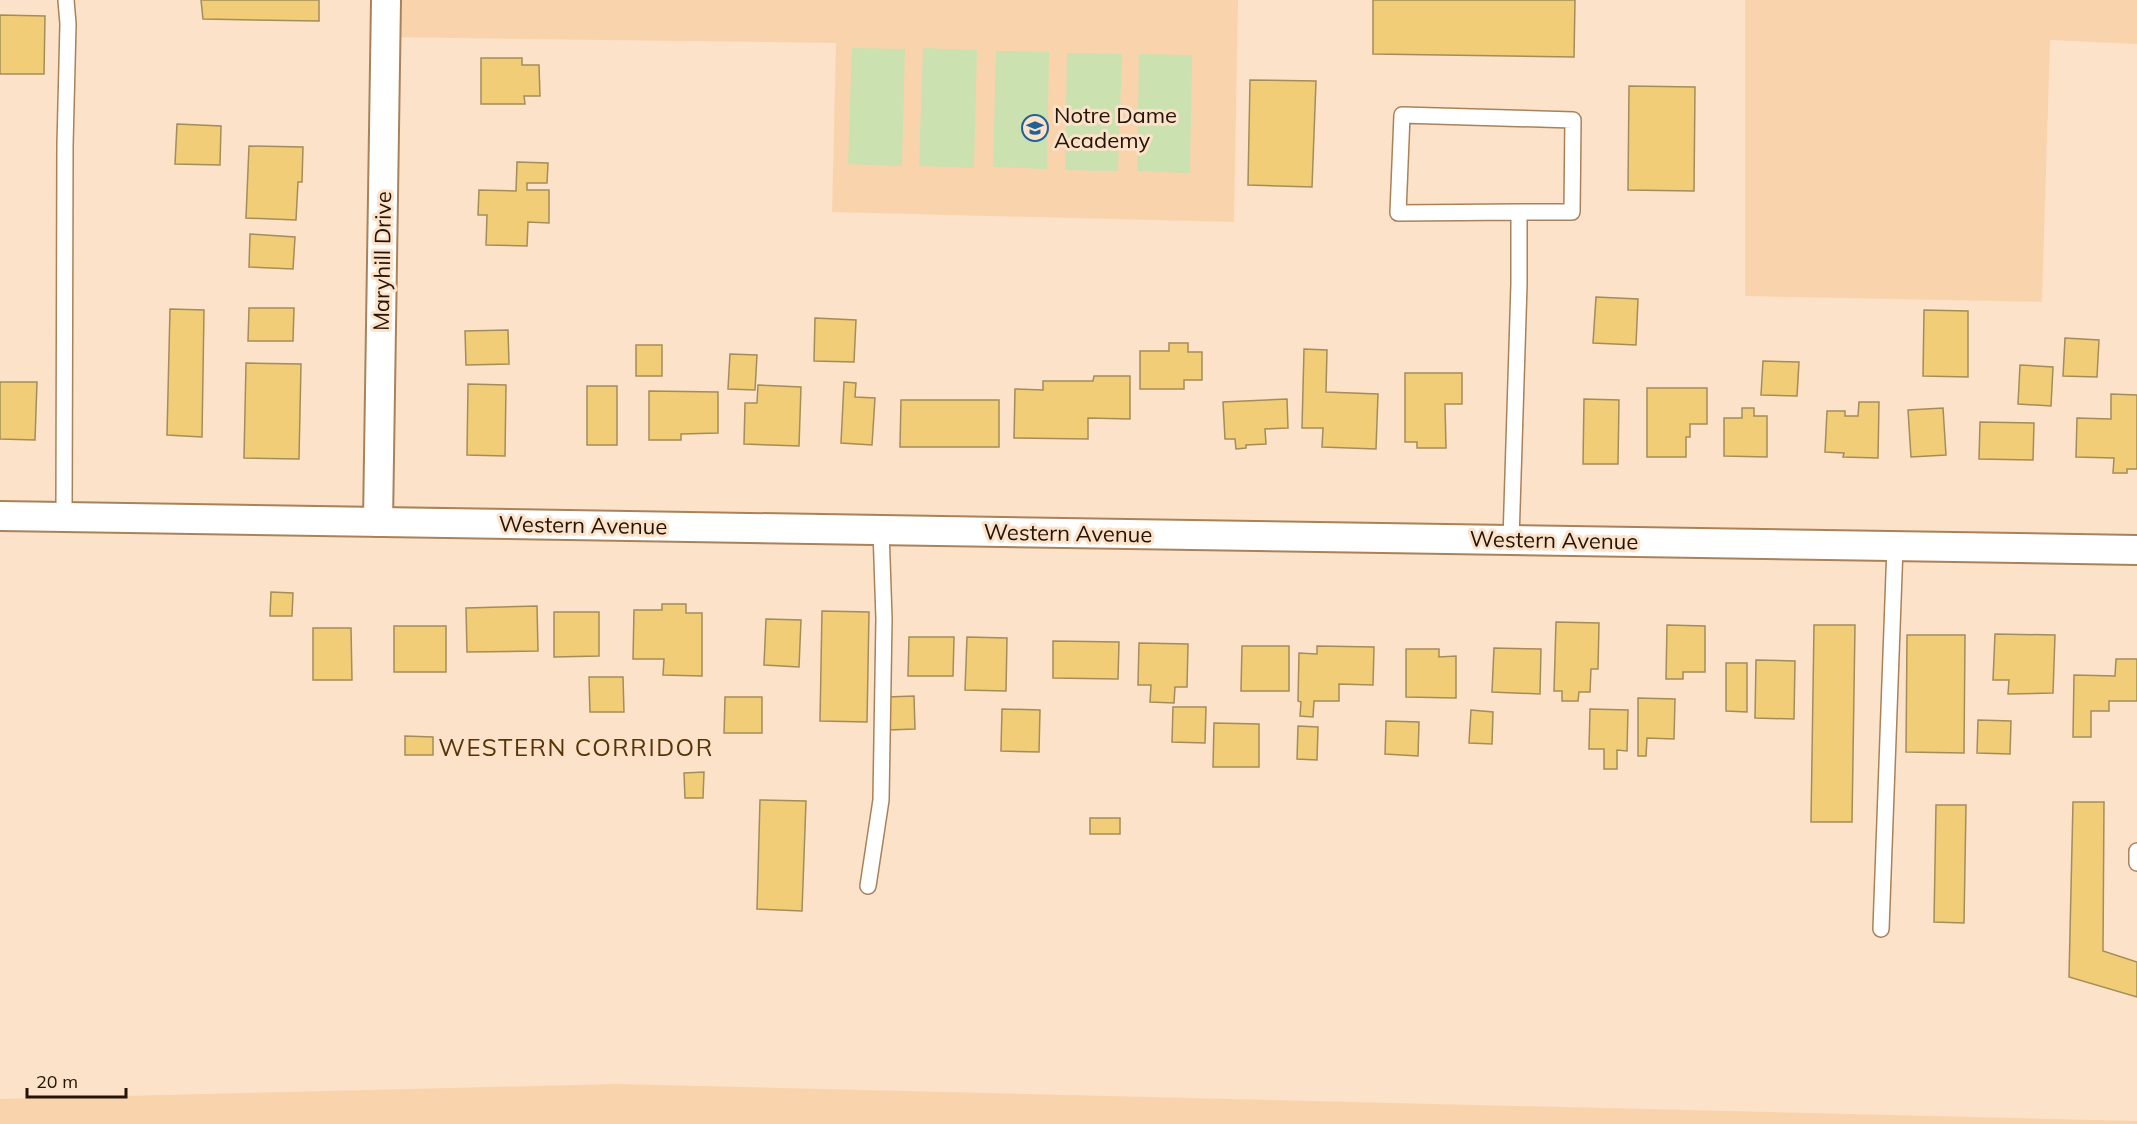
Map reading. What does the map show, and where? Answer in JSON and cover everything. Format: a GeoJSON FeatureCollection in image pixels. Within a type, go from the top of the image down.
{"type":"FeatureCollection","features":[{"type":"Feature","properties":{"kind":"street","name":"Maryhill Drive"},"geometry":{"type":"LineString","coordinates":[[378,522],[386,0]]}},
{"type":"Feature","properties":{"kind":"street","name":"Western Avenue"},"geometry":{"type":"LineString","coordinates":[[0,516],[2137,550]]}},
{"type":"Feature","properties":{"kind":"lane"},"geometry":{"type":"LineString","coordinates":[[64,517],[65,145],[68,24],[66,0]]}},
{"type":"Feature","properties":{"kind":"lane"},"geometry":{"type":"LineString","coordinates":[[1402,115],[1573,120],[1572,212],[1519,212],[1398,213],[1402,115]]}},
{"type":"Feature","properties":{"kind":"lane"},"geometry":{"type":"LineString","coordinates":[[1511,540],[1519,212]]}},
{"type":"Feature","properties":{"kind":"lane"},"geometry":{"type":"LineString","coordinates":[[868,886],[881,800],[884,619],[881,530]]}},
{"type":"Feature","properties":{"kind":"lane"},"geometry":{"type":"LineString","coordinates":[[1881,929],[1895,546]]}},
{"type":"Feature","properties":{"kind":"lane"},"geometry":{"type":"LineString","coordinates":[[2137,852],[2137,863]]}},
{"type":"Feature","properties":{"kind":"shaded area","name":"Notre Dame Academy"},"geometry":{"type":"Polygon","coordinates":[[[386,0],[1238,0],[1234,222],[832,212],[836,43],[385,37],[386,0]]]}},
{"type":"Feature","properties":{"kind":"shaded area"},"geometry":{"type":"Polygon","coordinates":[[[1745,0],[2137,0],[2137,44],[2050,40],[2042,302],[1745,296],[1745,0]]]}},
{"type":"Feature","properties":{"kind":"shaded area"},"geometry":{"type":"Polygon","coordinates":[[[616,1084],[2137,1121],[2137,1124],[0,1124],[0,1099],[616,1084]]]}},
{"type":"Feature","properties":{"kind":"green space"},"geometry":{"type":"Polygon","coordinates":[[[852,48],[905,49],[902,166],[848,164],[852,48]]]}},
{"type":"Feature","properties":{"kind":"green space"},"geometry":{"type":"Polygon","coordinates":[[[923,48],[977,50],[974,168],[919,166],[923,48]]]}},
{"type":"Feature","properties":{"kind":"green space"},"geometry":{"type":"Polygon","coordinates":[[[996,51],[1049,52],[1047,169],[993,167],[996,51]]]}},
{"type":"Feature","properties":{"kind":"green space"},"geometry":{"type":"Polygon","coordinates":[[[1067,53],[1122,54],[1118,171],[1065,170],[1067,53]]]}},
{"type":"Feature","properties":{"kind":"green space"},"geometry":{"type":"Polygon","coordinates":[[[1139,54],[1192,55],[1190,173],[1137,171],[1139,54]]]}},
{"type":"Feature","properties":{"kind":"building"},"geometry":{"type":"Polygon","coordinates":[[[201,0],[319,0],[319,21],[203,19],[201,0]]]}},
{"type":"Feature","properties":{"kind":"building"},"geometry":{"type":"Polygon","coordinates":[[[1373,0],[1575,0],[1574,57],[1373,54],[1373,0]]]}},
{"type":"Feature","properties":{"kind":"building"},"geometry":{"type":"Polygon","coordinates":[[[0,15],[45,16],[44,74],[0,74],[0,15]]]}},
{"type":"Feature","properties":{"kind":"building"},"geometry":{"type":"Polygon","coordinates":[[[481,58],[522,58],[522,65],[539,65],[540,96],[524,96],[525,104],[481,104],[481,58]]]}},
{"type":"Feature","properties":{"kind":"building"},"geometry":{"type":"Polygon","coordinates":[[[1250,80],[1316,81],[1312,187],[1248,185],[1250,80]]]}},
{"type":"Feature","properties":{"kind":"building"},"geometry":{"type":"Polygon","coordinates":[[[1629,86],[1695,87],[1694,191],[1628,190],[1629,86]]]}},
{"type":"Feature","properties":{"kind":"building"},"geometry":{"type":"Polygon","coordinates":[[[177,124],[221,126],[220,165],[175,164],[177,124]]]}},
{"type":"Feature","properties":{"kind":"building"},"geometry":{"type":"Polygon","coordinates":[[[249,146],[303,147],[302,182],[298,182],[296,220],[246,218],[249,146]]]}},
{"type":"Feature","properties":{"kind":"building"},"geometry":{"type":"Polygon","coordinates":[[[517,162],[548,163],[547,183],[527,183],[527,190],[549,190],[549,223],[528,222],[527,246],[486,245],[487,215],[478,215],[479,190],[516,191],[517,162]]]}},
{"type":"Feature","properties":{"kind":"building"},"geometry":{"type":"Polygon","coordinates":[[[250,234],[295,237],[293,269],[249,267],[250,234]]]}},
{"type":"Feature","properties":{"kind":"building"},"geometry":{"type":"Polygon","coordinates":[[[1596,297],[1638,299],[1636,345],[1593,343],[1596,297]]]}},
{"type":"Feature","properties":{"kind":"building"},"geometry":{"type":"Polygon","coordinates":[[[249,308],[294,308],[293,341],[248,341],[249,308]]]}},
{"type":"Feature","properties":{"kind":"building"},"geometry":{"type":"Polygon","coordinates":[[[170,309],[204,310],[202,437],[167,435],[170,309]]]}},
{"type":"Feature","properties":{"kind":"building"},"geometry":{"type":"Polygon","coordinates":[[[1924,310],[1968,311],[1968,377],[1923,376],[1924,310]]]}},
{"type":"Feature","properties":{"kind":"building"},"geometry":{"type":"Polygon","coordinates":[[[815,318],[856,320],[854,362],[814,361],[815,318]]]}},
{"type":"Feature","properties":{"kind":"building"},"geometry":{"type":"Polygon","coordinates":[[[508,330],[509,364],[466,365],[465,331],[508,330]]]}},
{"type":"Feature","properties":{"kind":"building"},"geometry":{"type":"Polygon","coordinates":[[[2065,338],[2099,340],[2097,377],[2063,376],[2065,338]]]}},
{"type":"Feature","properties":{"kind":"building"},"geometry":{"type":"Polygon","coordinates":[[[1169,343],[1188,343],[1188,352],[1202,352],[1202,380],[1184,380],[1184,389],[1140,389],[1140,351],[1169,351],[1169,343]]]}},
{"type":"Feature","properties":{"kind":"building"},"geometry":{"type":"Polygon","coordinates":[[[636,345],[662,345],[662,376],[636,376],[636,345]]]}},
{"type":"Feature","properties":{"kind":"building"},"geometry":{"type":"Polygon","coordinates":[[[1304,349],[1327,350],[1326,392],[1378,394],[1376,449],[1322,447],[1323,428],[1302,428],[1304,349]]]}},
{"type":"Feature","properties":{"kind":"building"},"geometry":{"type":"Polygon","coordinates":[[[730,354],[757,355],[755,390],[728,389],[730,354]]]}},
{"type":"Feature","properties":{"kind":"building"},"geometry":{"type":"Polygon","coordinates":[[[1763,361],[1799,362],[1797,396],[1761,395],[1763,361]]]}},
{"type":"Feature","properties":{"kind":"building"},"geometry":{"type":"Polygon","coordinates":[[[246,363],[301,364],[299,459],[244,458],[246,363]]]}},
{"type":"Feature","properties":{"kind":"building"},"geometry":{"type":"Polygon","coordinates":[[[2020,365],[2053,367],[2051,406],[2018,404],[2020,365]]]}},
{"type":"Feature","properties":{"kind":"building"},"geometry":{"type":"Polygon","coordinates":[[[1405,373],[1462,373],[1462,404],[1445,404],[1446,448],[1417,448],[1417,442],[1405,442],[1405,373]]]}},
{"type":"Feature","properties":{"kind":"building"},"geometry":{"type":"Polygon","coordinates":[[[1094,376],[1130,376],[1130,419],[1088,418],[1088,439],[1014,438],[1015,389],[1043,390],[1043,381],[1093,381],[1094,376]]]}},
{"type":"Feature","properties":{"kind":"building"},"geometry":{"type":"Polygon","coordinates":[[[0,382],[37,382],[35,440],[0,439],[0,382]]]}},
{"type":"Feature","properties":{"kind":"building"},"geometry":{"type":"Polygon","coordinates":[[[844,382],[856,383],[855,397],[875,398],[872,445],[841,443],[844,382]]]}},
{"type":"Feature","properties":{"kind":"building"},"geometry":{"type":"Polygon","coordinates":[[[468,384],[506,385],[505,456],[467,455],[468,384]]]}},
{"type":"Feature","properties":{"kind":"building"},"geometry":{"type":"Polygon","coordinates":[[[758,385],[801,387],[799,446],[744,444],[745,403],[757,403],[758,385]]]}},
{"type":"Feature","properties":{"kind":"building"},"geometry":{"type":"Polygon","coordinates":[[[587,386],[617,386],[617,445],[587,445],[587,386]]]}},
{"type":"Feature","properties":{"kind":"building"},"geometry":{"type":"Polygon","coordinates":[[[1647,388],[1707,388],[1707,424],[1690,424],[1690,437],[1686,437],[1686,457],[1647,457],[1647,388]]]}},
{"type":"Feature","properties":{"kind":"building"},"geometry":{"type":"Polygon","coordinates":[[[649,391],[718,392],[718,433],[681,434],[681,440],[649,440],[649,391]]]}},
{"type":"Feature","properties":{"kind":"building"},"geometry":{"type":"Polygon","coordinates":[[[2111,394],[2137,395],[2137,469],[2127,469],[2127,473],[2113,473],[2114,458],[2076,457],[2077,418],[2111,419],[2111,394]]]}},
{"type":"Feature","properties":{"kind":"building"},"geometry":{"type":"Polygon","coordinates":[[[1287,399],[1288,428],[1265,429],[1266,444],[1246,445],[1246,448],[1236,449],[1235,439],[1225,439],[1223,402],[1287,399]]]}},
{"type":"Feature","properties":{"kind":"building"},"geometry":{"type":"Polygon","coordinates":[[[1584,399],[1619,400],[1618,464],[1583,464],[1584,399]]]}},
{"type":"Feature","properties":{"kind":"building"},"geometry":{"type":"Polygon","coordinates":[[[901,400],[999,400],[999,447],[900,447],[901,400]]]}},
{"type":"Feature","properties":{"kind":"building"},"geometry":{"type":"Polygon","coordinates":[[[1859,402],[1879,402],[1878,458],[1843,457],[1844,453],[1825,452],[1827,411],[1845,411],[1845,416],[1858,416],[1859,402]]]}},
{"type":"Feature","properties":{"kind":"building"},"geometry":{"type":"Polygon","coordinates":[[[1742,408],[1754,408],[1754,416],[1767,416],[1767,457],[1724,456],[1724,418],[1742,418],[1742,408]]]}},
{"type":"Feature","properties":{"kind":"building"},"geometry":{"type":"Polygon","coordinates":[[[1943,408],[1946,455],[1911,457],[1908,410],[1943,408]]]}},
{"type":"Feature","properties":{"kind":"building"},"geometry":{"type":"Polygon","coordinates":[[[1980,422],[2034,423],[2033,460],[1979,459],[1980,422]]]}},
{"type":"Feature","properties":{"kind":"building"},"geometry":{"type":"Polygon","coordinates":[[[271,592],[293,593],[292,616],[270,616],[271,592]]]}},
{"type":"Feature","properties":{"kind":"building"},"geometry":{"type":"Polygon","coordinates":[[[662,604],[686,604],[686,613],[702,613],[702,676],[663,675],[664,659],[633,659],[634,610],[662,610],[662,604]]]}},
{"type":"Feature","properties":{"kind":"building"},"geometry":{"type":"Polygon","coordinates":[[[537,606],[538,651],[467,652],[466,608],[537,606]]]}},
{"type":"Feature","properties":{"kind":"building"},"geometry":{"type":"Polygon","coordinates":[[[822,611],[869,612],[867,722],[820,721],[822,611]]]}},
{"type":"Feature","properties":{"kind":"building"},"geometry":{"type":"Polygon","coordinates":[[[554,612],[599,612],[599,656],[554,657],[554,612]]]}},
{"type":"Feature","properties":{"kind":"building"},"geometry":{"type":"Polygon","coordinates":[[[766,619],[801,620],[799,667],[764,665],[766,619]]]}},
{"type":"Feature","properties":{"kind":"building"},"geometry":{"type":"Polygon","coordinates":[[[1556,622],[1599,623],[1598,669],[1591,669],[1590,692],[1579,692],[1578,701],[1562,701],[1562,691],[1554,691],[1556,622]]]}},
{"type":"Feature","properties":{"kind":"building"},"geometry":{"type":"Polygon","coordinates":[[[1667,625],[1705,626],[1705,672],[1683,672],[1683,679],[1666,679],[1667,625]]]}},
{"type":"Feature","properties":{"kind":"building"},"geometry":{"type":"Polygon","coordinates":[[[1814,625],[1855,625],[1852,822],[1811,822],[1814,625]]]}},
{"type":"Feature","properties":{"kind":"building"},"geometry":{"type":"Polygon","coordinates":[[[394,626],[446,626],[446,672],[394,672],[394,626]]]}},
{"type":"Feature","properties":{"kind":"building"},"geometry":{"type":"Polygon","coordinates":[[[313,628],[351,628],[352,680],[313,680],[313,628]]]}},
{"type":"Feature","properties":{"kind":"building"},"geometry":{"type":"Polygon","coordinates":[[[1995,634],[2055,635],[2053,693],[2008,694],[2009,680],[1993,680],[1995,634]]]}},
{"type":"Feature","properties":{"kind":"building"},"geometry":{"type":"Polygon","coordinates":[[[1907,635],[1965,635],[1964,753],[1906,752],[1907,635]]]}},
{"type":"Feature","properties":{"kind":"building"},"geometry":{"type":"Polygon","coordinates":[[[909,637],[954,637],[953,676],[908,676],[909,637]]]}},
{"type":"Feature","properties":{"kind":"building"},"geometry":{"type":"Polygon","coordinates":[[[967,637],[1007,638],[1006,691],[965,690],[967,637]]]}},
{"type":"Feature","properties":{"kind":"building"},"geometry":{"type":"Polygon","coordinates":[[[1053,641],[1119,642],[1118,679],[1053,678],[1053,641]]]}},
{"type":"Feature","properties":{"kind":"building"},"geometry":{"type":"Polygon","coordinates":[[[1139,643],[1188,644],[1187,687],[1175,687],[1174,703],[1150,702],[1151,685],[1138,685],[1139,643]]]}},
{"type":"Feature","properties":{"kind":"building"},"geometry":{"type":"Polygon","coordinates":[[[1242,646],[1289,646],[1289,691],[1241,691],[1242,646]]]}},
{"type":"Feature","properties":{"kind":"building"},"geometry":{"type":"Polygon","coordinates":[[[1317,646],[1374,647],[1373,685],[1339,684],[1339,701],[1314,701],[1313,717],[1300,716],[1299,653],[1317,654],[1317,646]]]}},
{"type":"Feature","properties":{"kind":"building"},"geometry":{"type":"Polygon","coordinates":[[[1494,648],[1541,649],[1540,694],[1492,692],[1494,648]]]}},
{"type":"Feature","properties":{"kind":"building"},"geometry":{"type":"Polygon","coordinates":[[[1406,649],[1439,649],[1439,657],[1456,656],[1456,698],[1406,697],[1406,649]]]}},
{"type":"Feature","properties":{"kind":"building"},"geometry":{"type":"Polygon","coordinates":[[[2116,659],[2137,659],[2137,701],[2109,701],[2109,711],[2091,711],[2091,737],[2073,737],[2074,675],[2115,676],[2116,659]]]}},
{"type":"Feature","properties":{"kind":"building"},"geometry":{"type":"Polygon","coordinates":[[[1756,660],[1795,661],[1794,719],[1755,718],[1756,660]]]}},
{"type":"Feature","properties":{"kind":"building"},"geometry":{"type":"Polygon","coordinates":[[[1726,663],[1747,663],[1747,712],[1726,711],[1726,663]]]}},
{"type":"Feature","properties":{"kind":"building"},"geometry":{"type":"Polygon","coordinates":[[[589,677],[623,677],[624,712],[590,712],[589,677]]]}},
{"type":"Feature","properties":{"kind":"building"},"geometry":{"type":"Polygon","coordinates":[[[914,696],[915,729],[887,730],[887,697],[914,696]]]}},
{"type":"Feature","properties":{"kind":"building"},"geometry":{"type":"Polygon","coordinates":[[[725,697],[762,697],[762,733],[724,733],[725,697]]]}},
{"type":"Feature","properties":{"kind":"building"},"geometry":{"type":"Polygon","coordinates":[[[1638,698],[1675,699],[1674,739],[1647,738],[1646,756],[1638,756],[1638,698]]]}},
{"type":"Feature","properties":{"kind":"building"},"geometry":{"type":"Polygon","coordinates":[[[1173,707],[1206,707],[1205,743],[1172,742],[1173,707]]]}},
{"type":"Feature","properties":{"kind":"building"},"geometry":{"type":"Polygon","coordinates":[[[1002,709],[1040,710],[1039,752],[1001,751],[1002,709]]]}},
{"type":"Feature","properties":{"kind":"building"},"geometry":{"type":"Polygon","coordinates":[[[1590,709],[1628,710],[1627,751],[1617,750],[1617,769],[1604,769],[1604,749],[1589,749],[1590,709]]]}},
{"type":"Feature","properties":{"kind":"building"},"geometry":{"type":"Polygon","coordinates":[[[1471,710],[1493,712],[1492,744],[1469,743],[1471,710]]]}},
{"type":"Feature","properties":{"kind":"building"},"geometry":{"type":"Polygon","coordinates":[[[1978,720],[2011,721],[2010,754],[1977,753],[1978,720]]]}},
{"type":"Feature","properties":{"kind":"building"},"geometry":{"type":"Polygon","coordinates":[[[1386,721],[1419,722],[1418,756],[1385,754],[1386,721]]]}},
{"type":"Feature","properties":{"kind":"building"},"geometry":{"type":"Polygon","coordinates":[[[1214,723],[1259,724],[1259,767],[1213,767],[1214,723]]]}},
{"type":"Feature","properties":{"kind":"building"},"geometry":{"type":"Polygon","coordinates":[[[1298,726],[1318,727],[1317,760],[1297,759],[1298,726]]]}},
{"type":"Feature","properties":{"kind":"building"},"geometry":{"type":"Polygon","coordinates":[[[405,736],[433,737],[433,755],[405,755],[405,736]]]}},
{"type":"Feature","properties":{"kind":"building"},"geometry":{"type":"Polygon","coordinates":[[[704,772],[703,798],[685,798],[684,773],[704,772]]]}},
{"type":"Feature","properties":{"kind":"building"},"geometry":{"type":"Polygon","coordinates":[[[760,800],[806,801],[802,911],[757,909],[760,800]]]}},
{"type":"Feature","properties":{"kind":"building"},"geometry":{"type":"Polygon","coordinates":[[[2073,802],[2104,802],[2103,951],[2137,962],[2137,997],[2069,977],[2073,802]]]}},
{"type":"Feature","properties":{"kind":"building"},"geometry":{"type":"Polygon","coordinates":[[[1936,805],[1966,805],[1964,923],[1934,922],[1936,805]]]}},
{"type":"Feature","properties":{"kind":"building"},"geometry":{"type":"Polygon","coordinates":[[[1090,818],[1120,818],[1120,834],[1090,834],[1090,818]]]}},
{"type":"Feature","properties":{"kind":"place","name":"Notre Dame Academy"},"geometry":{"type":"Point","coordinates":[1035,128]}},
{"type":"Feature","properties":{"kind":"district","name":"WESTERN CORRIDOR"},"geometry":{"type":"Point","coordinates":[576,748]}}]}
